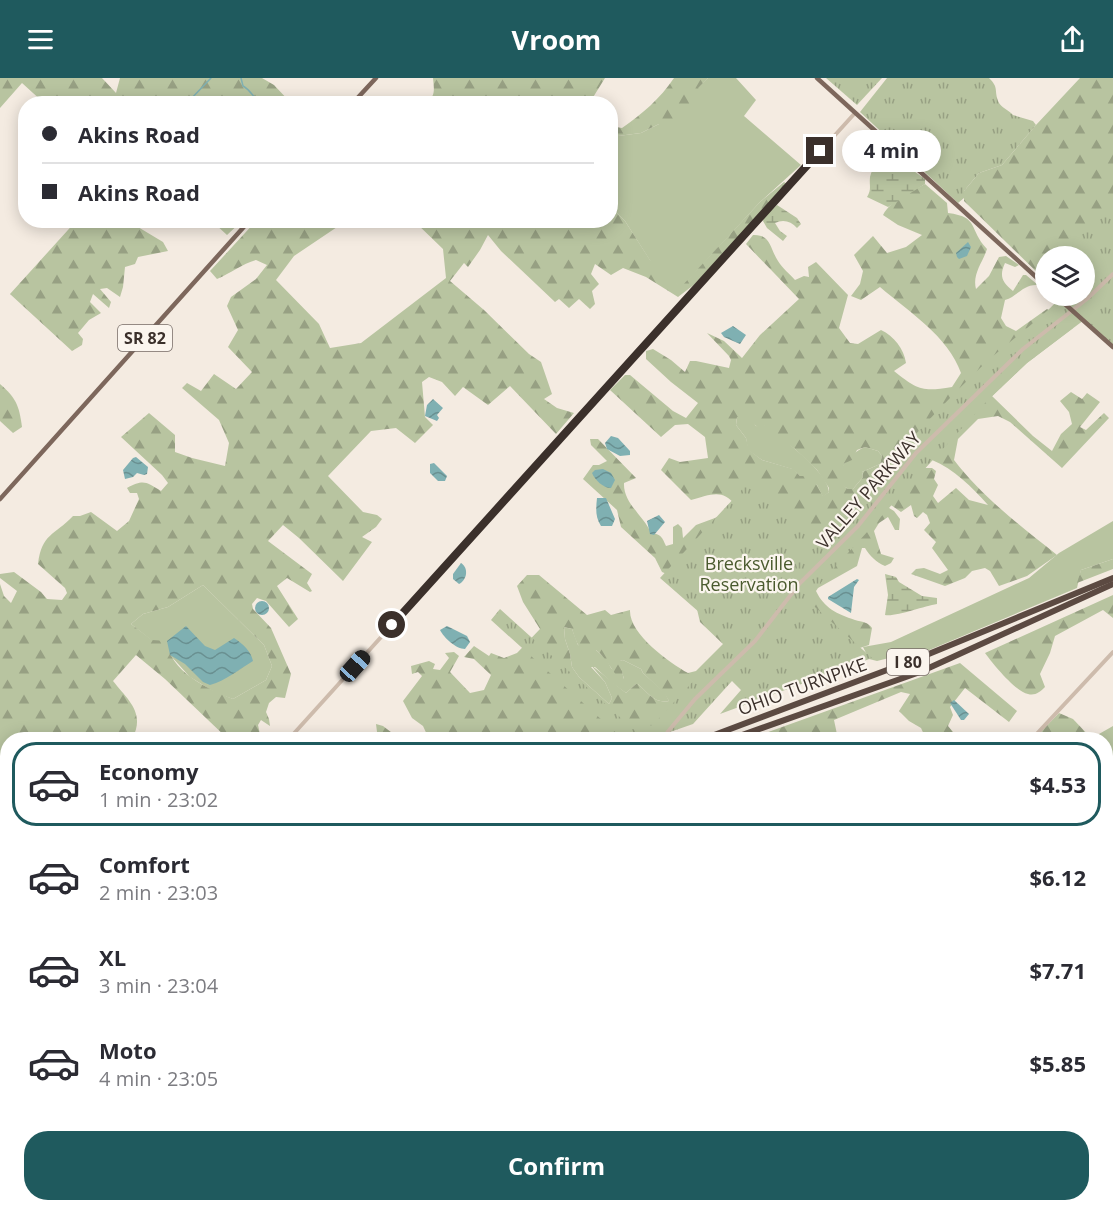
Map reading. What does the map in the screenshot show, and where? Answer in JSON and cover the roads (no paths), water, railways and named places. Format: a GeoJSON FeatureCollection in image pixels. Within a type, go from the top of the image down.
{"type":"FeatureCollection","features":[{"type":"Feature","properties":{"kind":"highway","name":"OHIO TURNPIKE"},"geometry":{"type":"LineString","coordinates":[[722,732],[919,658],[1113,578]]}},
{"type":"Feature","properties":{"kind":"highway","name":"OHIO TURNPIKE"},"geometry":{"type":"LineString","coordinates":[[751,732],[920,672],[1113,584]]}},
{"type":"Feature","properties":{"kind":"main road"},"geometry":{"type":"LineString","coordinates":[[359,96],[376,78]]}},
{"type":"Feature","properties":{"kind":"main road"},"geometry":{"type":"LineString","coordinates":[[817,78],[1035,276]]}},
{"type":"Feature","properties":{"kind":"main road","name":"SR 82"},"geometry":{"type":"LineString","coordinates":[[0,499],[243,228]]}},
{"type":"Feature","properties":{"kind":"main road"},"geometry":{"type":"LineString","coordinates":[[1067,306],[1113,347]]}},
{"type":"Feature","properties":{"kind":"street"},"geometry":{"type":"LineString","coordinates":[[295,732],[855,112]]}},
{"type":"Feature","properties":{"kind":"street","name":"VALLEY PARKWAY"},"geometry":{"type":"LineString","coordinates":[[668,732],[695,699],[754,641],[800,583],[858,526],[908,461],[1013,358],[1113,274]]}},
{"type":"Feature","properties":{"kind":"street"},"geometry":{"type":"LineString","coordinates":[[1038,732],[1113,652]]}},
{"type":"Feature","properties":{"kind":"water"},"geometry":{"type":"Polygon","coordinates":[[[968,242],[971,247],[967,256],[959,259],[956,253],[968,242]]]}},
{"type":"Feature","properties":{"kind":"water"},"geometry":{"type":"Polygon","coordinates":[[[733,326],[746,335],[740,344],[724,337],[721,333],[733,326]]]}},
{"type":"Feature","properties":{"kind":"water"},"geometry":{"type":"Polygon","coordinates":[[[433,399],[443,408],[437,415],[439,418],[437,421],[425,416],[427,405],[433,399]]]}},
{"type":"Feature","properties":{"kind":"water"},"geometry":{"type":"Polygon","coordinates":[[[611,436],[618,438],[630,451],[630,455],[620,456],[607,449],[605,443],[611,436]]]}},
{"type":"Feature","properties":{"kind":"water"},"geometry":{"type":"Polygon","coordinates":[[[136,457],[148,467],[147,474],[137,473],[125,479],[123,470],[136,457]]]}},
{"type":"Feature","properties":{"kind":"water"},"geometry":{"type":"Polygon","coordinates":[[[434,463],[447,476],[445,481],[438,481],[430,473],[430,464],[434,463]]]}},
{"type":"Feature","properties":{"kind":"water"},"geometry":{"type":"Polygon","coordinates":[[[603,469],[611,473],[615,480],[611,488],[605,487],[592,473],[603,469]]]}},
{"type":"Feature","properties":{"kind":"water"},"geometry":{"type":"Polygon","coordinates":[[[597,498],[606,498],[615,519],[612,526],[601,526],[599,523],[596,512],[597,498]]]}},
{"type":"Feature","properties":{"kind":"water"},"geometry":{"type":"Polygon","coordinates":[[[659,515],[665,522],[654,535],[650,534],[647,521],[659,515]]]}},
{"type":"Feature","properties":{"kind":"water"},"geometry":{"type":"Polygon","coordinates":[[[461,563],[464,565],[466,574],[464,580],[459,584],[453,579],[453,574],[461,563]]]}},
{"type":"Feature","properties":{"kind":"water"},"geometry":{"type":"Polygon","coordinates":[[[857,579],[859,580],[854,587],[851,613],[828,599],[828,597],[857,579]]]}},
{"type":"Feature","properties":{"kind":"water"},"geometry":{"type":"Polygon","coordinates":[[[259,601],[265,601],[269,608],[265,615],[259,615],[255,611],[255,605],[259,601]]]}},
{"type":"Feature","properties":{"kind":"water"},"geometry":{"type":"Polygon","coordinates":[[[186,626],[205,646],[215,650],[234,638],[246,648],[253,661],[216,683],[210,685],[203,682],[185,664],[170,655],[167,641],[186,626]]]}},
{"type":"Feature","properties":{"kind":"water"},"geometry":{"type":"Polygon","coordinates":[[[447,626],[467,636],[470,642],[465,649],[454,645],[444,636],[440,630],[447,626]]]}},
{"type":"Feature","properties":{"kind":"water"},"geometry":{"type":"Polygon","coordinates":[[[954,700],[969,714],[964,720],[961,720],[950,703],[954,700]]]}},
{"type":"Feature","properties":{"kind":"waterway"},"geometry":{"type":"LineString","coordinates":[[194,96],[211,78]]}},
{"type":"Feature","properties":{"kind":"waterway"},"geometry":{"type":"LineString","coordinates":[[241,78],[243,86],[254,96]]}},
{"type":"Feature","properties":{"kind":"park label","name":"Brecksville Reservation"},"geometry":{"type":"Point","coordinates":[749,573]}}]}
